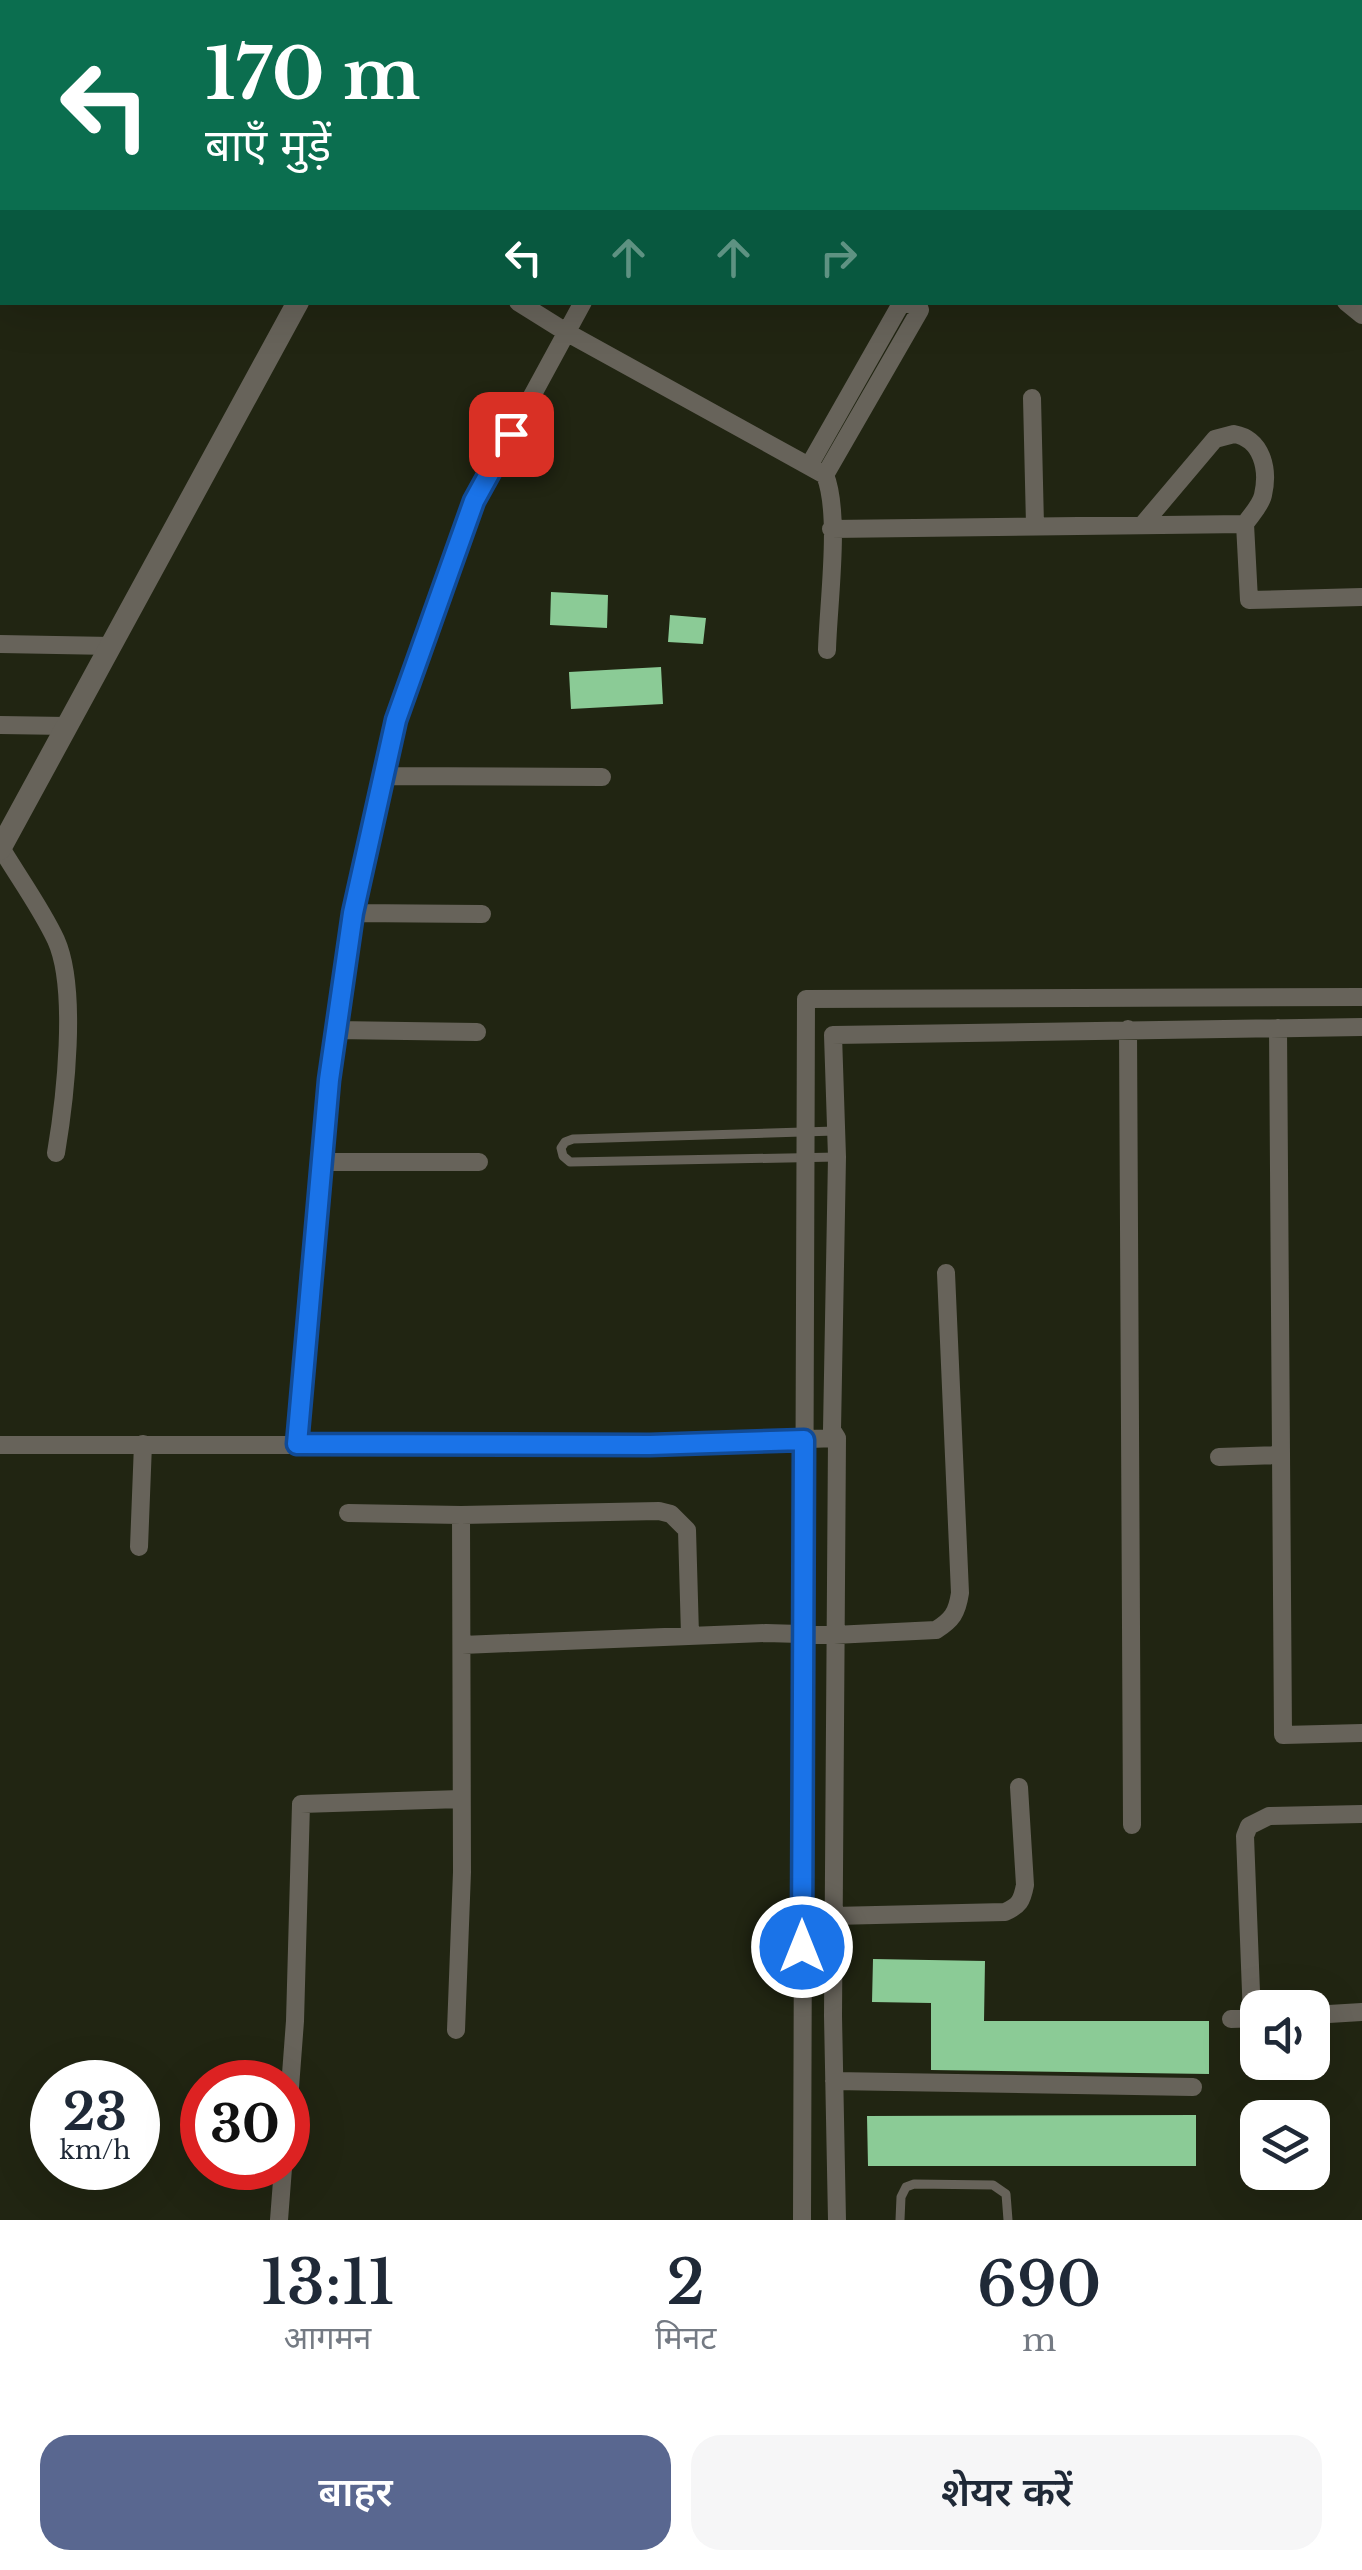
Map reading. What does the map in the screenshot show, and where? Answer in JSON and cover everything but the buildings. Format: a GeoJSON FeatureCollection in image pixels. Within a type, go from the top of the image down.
{"type":"FeatureCollection","features":[{"type":"Feature","properties":{"kind":"street"},"geometry":{"type":"LineString","coordinates":[[56,1153],[65,1084],[63,963],[56,941],[0,848],[296,305]]}},
{"type":"Feature","properties":{"kind":"street"},"geometry":{"type":"LineString","coordinates":[[523,305],[818,470],[830,488],[827,650]]}},
{"type":"Feature","properties":{"kind":"street"},"geometry":{"type":"LineString","coordinates":[[297,1444],[334,1030],[353,913],[396,720],[474,501],[580,305]]}},
{"type":"Feature","properties":{"kind":"street"},"geometry":{"type":"LineString","coordinates":[[818,470],[920,310],[910,305]]}},
{"type":"Feature","properties":{"kind":"street"},"geometry":{"type":"LineString","coordinates":[[1032,398],[1035,525]]}},
{"type":"Feature","properties":{"kind":"street"},"geometry":{"type":"LineString","coordinates":[[1144,523],[1215,439],[1234,434],[1256,444],[1262,456],[1263,497],[1245,524],[1249,600],[1362,597]]}},
{"type":"Feature","properties":{"kind":"street"},"geometry":{"type":"LineString","coordinates":[[831,528],[1245,524]]}},
{"type":"Feature","properties":{"kind":"street"},"geometry":{"type":"LineString","coordinates":[[0,644],[112,646]]}},
{"type":"Feature","properties":{"kind":"street"},"geometry":{"type":"LineString","coordinates":[[0,725],[68,726]]}},
{"type":"Feature","properties":{"kind":"street"},"geometry":{"type":"LineString","coordinates":[[384,776],[602,777]]}},
{"type":"Feature","properties":{"kind":"street"},"geometry":{"type":"LineString","coordinates":[[353,913],[482,914]]}},
{"type":"Feature","properties":{"kind":"street"},"geometry":{"type":"LineString","coordinates":[[802,2220],[806,999],[1362,997]]}},
{"type":"Feature","properties":{"kind":"street"},"geometry":{"type":"LineString","coordinates":[[837,2220],[833,1916],[837,1438],[832,1430],[836,1131],[832,1035],[1362,1027]]}},
{"type":"Feature","properties":{"kind":"street"},"geometry":{"type":"LineString","coordinates":[[1278,1028],[1283,1734],[1362,1732]]}},
{"type":"Feature","properties":{"kind":"street"},"geometry":{"type":"LineString","coordinates":[[1128,1029],[1132,1824]]}},
{"type":"Feature","properties":{"kind":"street"},"geometry":{"type":"LineString","coordinates":[[334,1030],[476,1032]]}},
{"type":"Feature","properties":{"kind":"street"},"geometry":{"type":"LineString","coordinates":[[322,1162],[479,1162]]}},
{"type":"Feature","properties":{"kind":"street"},"geometry":{"type":"LineString","coordinates":[[462,1645],[690,1636],[834,1636],[936,1630],[954,1618],[958,1604],[946,1273]]}},
{"type":"Feature","properties":{"kind":"street"},"geometry":{"type":"LineString","coordinates":[[0,1445],[650,1445],[837,1438]]}},
{"type":"Feature","properties":{"kind":"street"},"geometry":{"type":"LineString","coordinates":[[138,1546],[142,1444]]}},
{"type":"Feature","properties":{"kind":"street"},"geometry":{"type":"LineString","coordinates":[[1219,1457],[1281,1454]]}},
{"type":"Feature","properties":{"kind":"street"},"geometry":{"type":"LineString","coordinates":[[348,1513],[671,1514],[687,1530],[690,1636]]}},
{"type":"Feature","properties":{"kind":"street"},"geometry":{"type":"LineString","coordinates":[[456,2030],[461,1515]]}},
{"type":"Feature","properties":{"kind":"street"},"geometry":{"type":"LineString","coordinates":[[833,1916],[1004,1912],[1017,1906],[1025,1886],[1019,1787]]}},
{"type":"Feature","properties":{"kind":"street"},"geometry":{"type":"LineString","coordinates":[[292,2060],[300,1804],[461,1799]]}},
{"type":"Feature","properties":{"kind":"street"},"geometry":{"type":"LineString","coordinates":[[1253,1990],[1245,1836],[1249,1826],[1269,1816],[1362,1814]]}},
{"type":"Feature","properties":{"kind":"street"},"geometry":{"type":"LineString","coordinates":[[1330,2014],[1362,2012]]}},
{"type":"Feature","properties":{"kind":"street"},"geometry":{"type":"LineString","coordinates":[[1232,2020],[1240,2019]]}},
{"type":"Feature","properties":{"kind":"street"},"geometry":{"type":"LineString","coordinates":[[834,2081],[1193,2087]]}},
{"type":"Feature","properties":{"kind":"street"},"geometry":{"type":"LineString","coordinates":[[279,2220],[281,2190]]}},
{"type":"Feature","properties":{"kind":"lane"},"geometry":{"type":"LineString","coordinates":[[836,1131],[573,1139],[561,1148],[570,1162],[836,1157]]}},
{"type":"Feature","properties":{"kind":"lane"},"geometry":{"type":"LineString","coordinates":[[900,2220],[901,2196],[906,2186],[914,2184],[993,2186],[1006,2194],[1008,2220]]}},
{"type":"Feature","properties":{"kind":"route"},"geometry":{"type":"LineString","coordinates":[[511,434],[474,501],[396,720],[353,913],[329,1080],[297,1444],[650,1445],[804,1440],[802,1947]]}}]}
